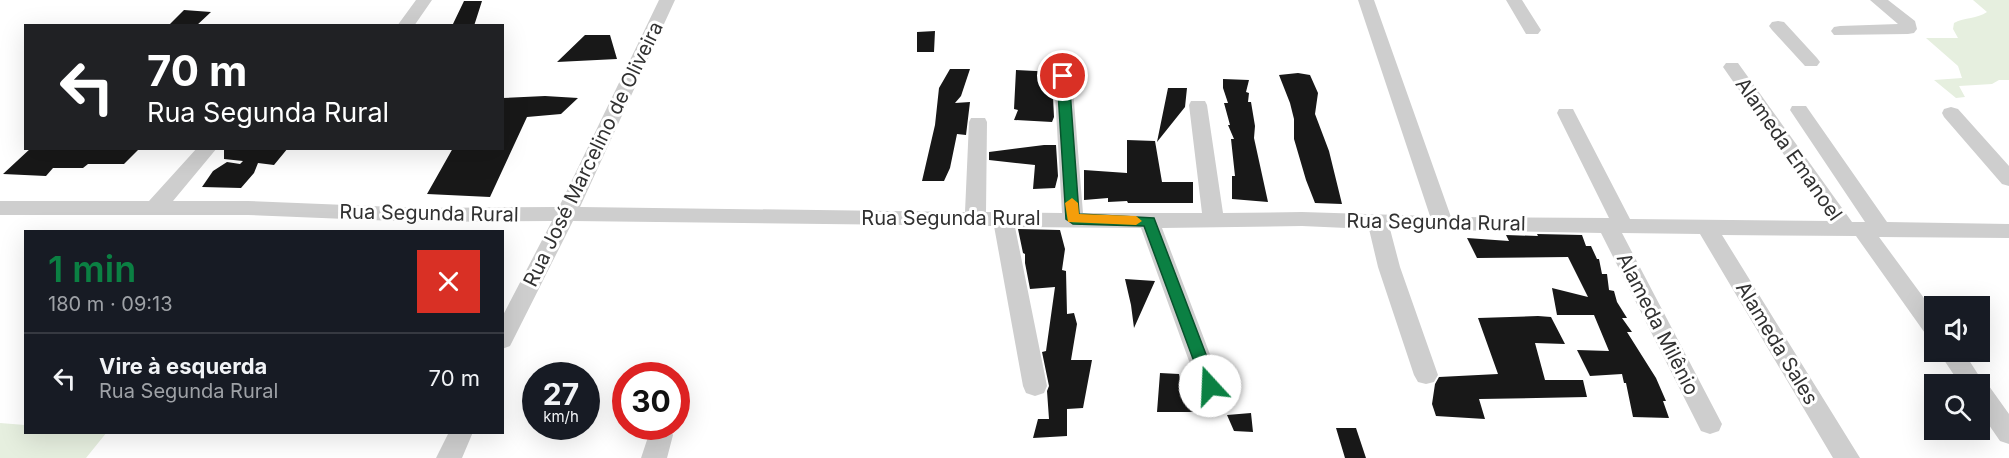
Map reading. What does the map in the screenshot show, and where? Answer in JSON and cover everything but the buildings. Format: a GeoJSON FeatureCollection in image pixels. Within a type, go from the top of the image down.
{"type":"FeatureCollection","features":[{"type":"Feature","properties":{"kind":"street"},"geometry":{"type":"LineString","coordinates":[[406,24],[424,0]]}},
{"type":"Feature","properties":{"kind":"street","name":"Rua José Marcelino de Oliveira"},"geometry":{"type":"LineString","coordinates":[[506,342],[667,0]]}},
{"type":"Feature","properties":{"kind":"street"},"geometry":{"type":"LineString","coordinates":[[1366,0],[1443,224]]}},
{"type":"Feature","properties":{"kind":"street"},"geometry":{"type":"LineString","coordinates":[[1514,0],[1532,30]]}},
{"type":"Feature","properties":{"kind":"street"},"geometry":{"type":"LineString","coordinates":[[1840,32],[1908,29],[1909,25],[1904,20],[1878,0]]}},
{"type":"Feature","properties":{"kind":"street"},"geometry":{"type":"LineString","coordinates":[[1778,26],[1811,62]]}},
{"type":"Feature","properties":{"kind":"street","name":"Alameda Emanoel"},"geometry":{"type":"LineString","coordinates":[[1732,67],[1863,229]]}},
{"type":"Feature","properties":{"kind":"street"},"geometry":{"type":"LineString","coordinates":[[1063,76],[1073,219]]}},
{"type":"Feature","properties":{"kind":"street"},"geometry":{"type":"LineString","coordinates":[[1198,105],[1213,219]]}},
{"type":"Feature","properties":{"kind":"street"},"geometry":{"type":"LineString","coordinates":[[1799,110],[1863,229],[1924,315]]}},
{"type":"Feature","properties":{"kind":"street","name":"Alameda Milênio"},"geometry":{"type":"LineString","coordinates":[[1566,113],[1615,225],[1710,424]]}},
{"type":"Feature","properties":{"kind":"street"},"geometry":{"type":"LineString","coordinates":[[1951,113],[2009,179]]}},
{"type":"Feature","properties":{"kind":"street"},"geometry":{"type":"LineString","coordinates":[[975,219],[978,122]]}},
{"type":"Feature","properties":{"kind":"street"},"geometry":{"type":"LineString","coordinates":[[154,209],[206,150]]}},
{"type":"Feature","properties":{"kind":"street","name":"Rua Segunda Rural"},"geometry":{"type":"LineString","coordinates":[[0,208],[47,213],[248,208],[415,223],[566,214],[1149,221],[1302,219],[1443,224],[2009,231]]}},
{"type":"Feature","properties":{"kind":"street"},"geometry":{"type":"LineString","coordinates":[[1003,218],[1035,386]]}},
{"type":"Feature","properties":{"kind":"street"},"geometry":{"type":"LineString","coordinates":[[1149,221],[1210,386]]}},
{"type":"Feature","properties":{"kind":"street"},"geometry":{"type":"LineString","coordinates":[[1378,222],[1389,267],[1426,375]]}},
{"type":"Feature","properties":{"kind":"street","name":"Alameda Sales"},"geometry":{"type":"LineString","coordinates":[[1707,228],[1847,458]]}},
{"type":"Feature","properties":{"kind":"street"},"geometry":{"type":"LineString","coordinates":[[1990,407],[2009,434]]}},
{"type":"Feature","properties":{"kind":"street"},"geometry":{"type":"LineString","coordinates":[[449,458],[460,434]]}},
{"type":"Feature","properties":{"kind":"green space"},"geometry":{"type":"Polygon","coordinates":[[[1973,0],[2009,0],[2009,80],[1999,80],[1992,84],[1959,86],[1965,97],[1956,98],[1934,80],[1962,78],[1958,66],[1926,38],[1958,38],[1953,29],[1954,23],[1987,12],[1973,0]]]}},
{"type":"Feature","properties":{"kind":"green space"},"geometry":{"type":"Polygon","coordinates":[[[0,423],[24,425],[24,434],[105,434],[86,458],[0,458],[0,423]]]}},
{"type":"Feature","properties":{"kind":"slow traffic"},"geometry":{"type":"LineString","coordinates":[[1072,203],[1073,219],[1136,221]]}},
{"type":"Feature","properties":{"kind":"route"},"geometry":{"type":"LineString","coordinates":[[1063,76],[1073,219],[1149,221],[1210,386]]}}]}
